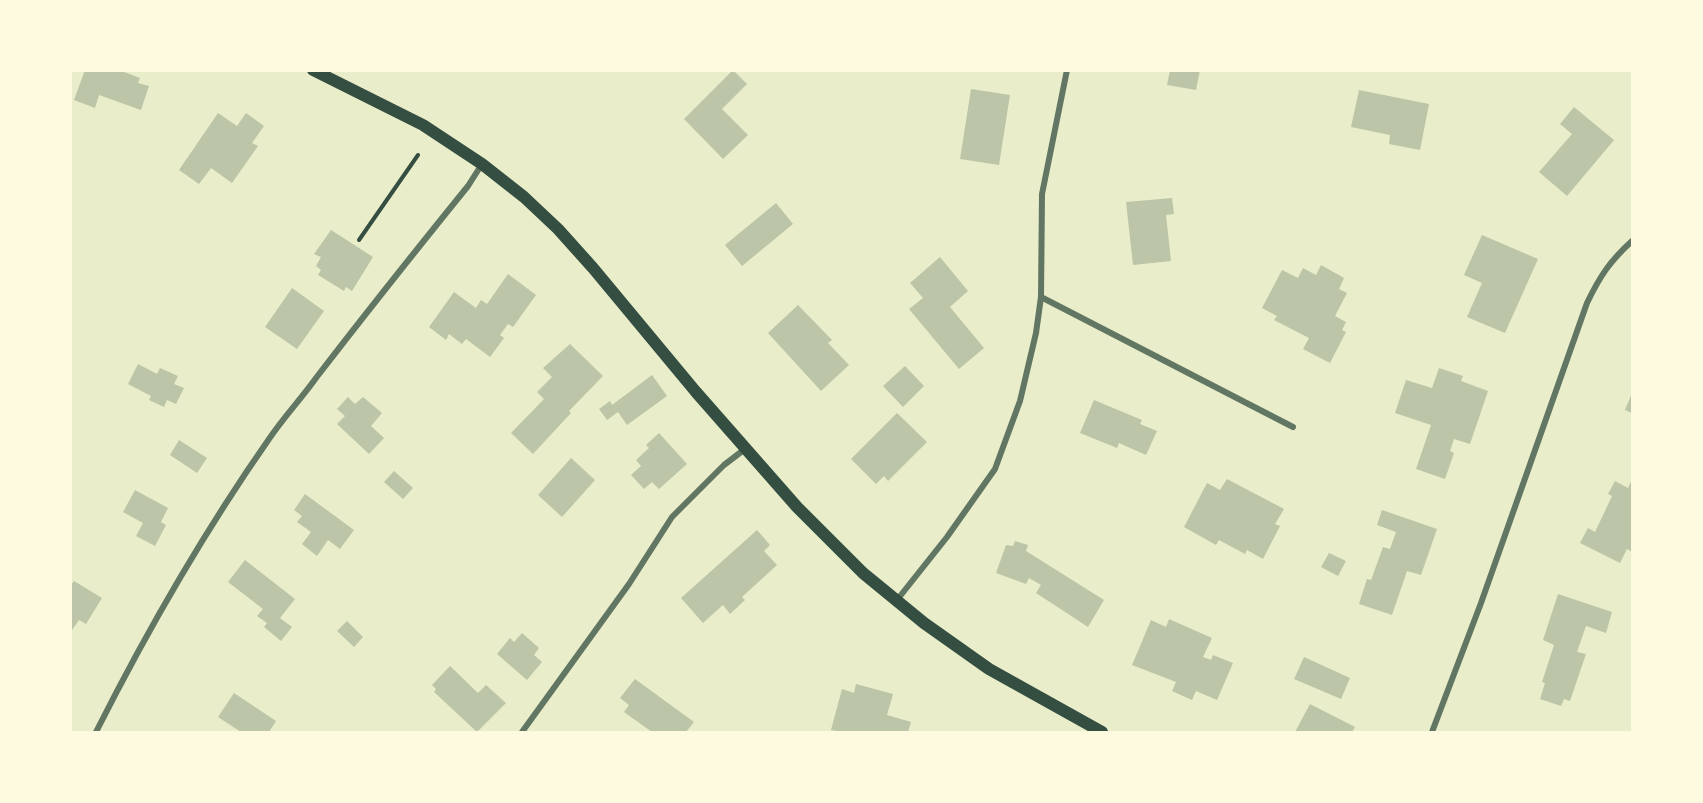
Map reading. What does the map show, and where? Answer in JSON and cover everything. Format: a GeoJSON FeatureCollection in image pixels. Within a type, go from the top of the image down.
{"type":"FeatureCollection","features":[{"type":"Feature","properties":{"kind":"main road"},"geometry":{"type":"LineString","coordinates":[[313,70],[423,125],[482,164],[524,197],[558,229],[611,289],[745,449],[797,507],[863,573],[949,642],[989,669],[1102,732]]}},
{"type":"Feature","properties":{"kind":"street"},"geometry":{"type":"LineString","coordinates":[[897,601],[947,537],[995,469],[1020,401],[1036,333],[1041,297],[1042,194],[1067,70]]}},
{"type":"Feature","properties":{"kind":"street"},"geometry":{"type":"LineString","coordinates":[[96,732],[184,573],[270,438],[468,186],[482,164]]}},
{"type":"Feature","properties":{"kind":"street"},"geometry":{"type":"LineString","coordinates":[[1432,732],[1481,603],[1587,303],[1598,280],[1615,257],[1632,241]]}},
{"type":"Feature","properties":{"kind":"street"},"geometry":{"type":"LineString","coordinates":[[1041,297],[1293,427]]}},
{"type":"Feature","properties":{"kind":"street"},"geometry":{"type":"LineString","coordinates":[[522,732],[628,584],[672,517],[724,465],[745,449]]}},
{"type":"Feature","properties":{"kind":"path"},"geometry":{"type":"LineString","coordinates":[[359,240],[418,155]]}},
{"type":"Feature","properties":{"kind":"building"},"geometry":{"type":"Polygon","coordinates":[[[85,70],[119,70],[140,78],[138,83],[149,86],[141,110],[99,95],[95,108],[74,100],[85,70]]]}},
{"type":"Feature","properties":{"kind":"building"},"geometry":{"type":"Polygon","coordinates":[[[733,70],[747,84],[722,109],[748,135],[723,159],[684,119],[733,70]]]}},
{"type":"Feature","properties":{"kind":"building"},"geometry":{"type":"Polygon","coordinates":[[[1170,70],[1200,70],[1196,90],[1167,85],[1170,70]]]}},
{"type":"Feature","properties":{"kind":"building"},"geometry":{"type":"Polygon","coordinates":[[[971,89],[1010,95],[999,165],[960,159],[971,89]]]}},
{"type":"Feature","properties":{"kind":"building"},"geometry":{"type":"Polygon","coordinates":[[[1359,90],[1429,104],[1420,150],[1389,144],[1390,135],[1351,127],[1359,90]]]}},
{"type":"Feature","properties":{"kind":"building"},"geometry":{"type":"Polygon","coordinates":[[[1574,107],[1614,140],[1567,196],[1539,172],[1572,134],[1560,124],[1574,107]]]}},
{"type":"Feature","properties":{"kind":"building"},"geometry":{"type":"Polygon","coordinates":[[[218,113],[237,126],[246,113],[264,126],[252,143],[258,146],[232,183],[211,168],[199,184],[179,170],[218,113]]]}},
{"type":"Feature","properties":{"kind":"building"},"geometry":{"type":"Polygon","coordinates":[[[1172,198],[1174,214],[1166,215],[1171,261],[1133,265],[1126,202],[1172,198]]]}},
{"type":"Feature","properties":{"kind":"building"},"geometry":{"type":"Polygon","coordinates":[[[776,203],[793,224],[742,266],[725,245],[776,203]]]}},
{"type":"Feature","properties":{"kind":"building"},"geometry":{"type":"Polygon","coordinates":[[[331,230],[373,257],[352,291],[346,287],[344,291],[318,275],[321,270],[316,266],[321,257],[314,254],[331,230]]]}},
{"type":"Feature","properties":{"kind":"building"},"geometry":{"type":"Polygon","coordinates":[[[1482,235],[1538,259],[1505,333],[1467,317],[1482,283],[1464,275],[1482,235]]]}},
{"type":"Feature","properties":{"kind":"building"},"geometry":{"type":"Polygon","coordinates":[[[940,257],[968,291],[950,307],[984,348],[959,369],[909,309],[923,298],[910,283],[940,257]]]}},
{"type":"Feature","properties":{"kind":"building"},"geometry":{"type":"Polygon","coordinates":[[[1321,265],[1344,278],[1339,289],[1347,293],[1335,316],[1346,322],[1342,330],[1346,332],[1330,363],[1303,349],[1309,338],[1274,320],[1277,316],[1262,308],[1282,270],[1298,278],[1303,268],[1316,275],[1321,265]]]}},
{"type":"Feature","properties":{"kind":"building"},"geometry":{"type":"Polygon","coordinates":[[[508,274],[536,295],[513,327],[508,324],[500,335],[504,338],[490,357],[466,339],[462,344],[449,334],[446,340],[429,327],[454,292],[476,308],[481,300],[487,304],[508,274]]]}},
{"type":"Feature","properties":{"kind":"building"},"geometry":{"type":"Polygon","coordinates":[[[292,288],[324,311],[297,349],[265,327],[292,288]]]}},
{"type":"Feature","properties":{"kind":"building"},"geometry":{"type":"Polygon","coordinates":[[[798,305],[832,340],[828,343],[849,365],[821,391],[768,333],[798,305]]]}},
{"type":"Feature","properties":{"kind":"building"},"geometry":{"type":"Polygon","coordinates":[[[570,344],[603,376],[569,411],[571,413],[533,454],[511,433],[544,399],[537,392],[552,377],[543,368],[570,344]]]}},
{"type":"Feature","properties":{"kind":"building"},"geometry":{"type":"Polygon","coordinates":[[[138,364],[157,374],[160,368],[178,376],[174,384],[184,388],[176,404],[167,400],[164,407],[149,400],[151,396],[128,384],[138,364]]]}},
{"type":"Feature","properties":{"kind":"building"},"geometry":{"type":"Polygon","coordinates":[[[905,366],[924,386],[903,407],[883,386],[905,366]]]}},
{"type":"Feature","properties":{"kind":"building"},"geometry":{"type":"Polygon","coordinates":[[[1439,368],[1463,376],[1461,381],[1488,391],[1470,444],[1454,439],[1450,451],[1454,453],[1445,479],[1416,469],[1431,425],[1395,413],[1406,380],[1432,388],[1439,368]]]}},
{"type":"Feature","properties":{"kind":"building"},"geometry":{"type":"Polygon","coordinates":[[[652,375],[667,396],[627,425],[618,412],[607,420],[599,409],[610,401],[612,405],[652,375]]]}},
{"type":"Feature","properties":{"kind":"building"},"geometry":{"type":"Polygon","coordinates":[[[1632,393],[1632,413],[1625,410],[1632,393]]]}},
{"type":"Feature","properties":{"kind":"building"},"geometry":{"type":"Polygon","coordinates":[[[348,397],[355,404],[363,397],[382,413],[371,426],[384,438],[369,454],[337,424],[345,416],[337,409],[348,397]]]}},
{"type":"Feature","properties":{"kind":"building"},"geometry":{"type":"Polygon","coordinates":[[[1094,400],[1142,420],[1140,424],[1157,431],[1146,455],[1119,443],[1117,448],[1080,433],[1094,400]]]}},
{"type":"Feature","properties":{"kind":"building"},"geometry":{"type":"Polygon","coordinates":[[[897,413],[927,442],[888,481],[884,476],[876,484],[851,459],[897,413]]]}},
{"type":"Feature","properties":{"kind":"building"},"geometry":{"type":"Polygon","coordinates":[[[659,433],[687,464],[659,489],[652,482],[644,489],[631,475],[641,466],[636,460],[649,448],[646,445],[659,433]]]}},
{"type":"Feature","properties":{"kind":"building"},"geometry":{"type":"Polygon","coordinates":[[[179,440],[207,458],[197,473],[170,455],[179,440]]]}},
{"type":"Feature","properties":{"kind":"building"},"geometry":{"type":"Polygon","coordinates":[[[571,458],[595,480],[562,517],[538,495],[571,458]]]}},
{"type":"Feature","properties":{"kind":"building"},"geometry":{"type":"Polygon","coordinates":[[[394,471],[413,488],[403,499],[384,482],[394,471]]]}},
{"type":"Feature","properties":{"kind":"building"},"geometry":{"type":"Polygon","coordinates":[[[1227,479],[1284,509],[1275,524],[1280,526],[1263,559],[1247,550],[1245,554],[1219,540],[1216,545],[1184,527],[1207,483],[1220,490],[1227,479]]]}},
{"type":"Feature","properties":{"kind":"building"},"geometry":{"type":"Polygon","coordinates":[[[1632,479],[1632,552],[1627,549],[1620,563],[1580,543],[1588,528],[1595,532],[1612,496],[1608,494],[1615,481],[1628,488],[1632,479]]]}},
{"type":"Feature","properties":{"kind":"building"},"geometry":{"type":"Polygon","coordinates":[[[135,490],[168,508],[161,522],[166,525],[155,546],[136,536],[143,523],[123,512],[135,490]]]}},
{"type":"Feature","properties":{"kind":"building"},"geometry":{"type":"Polygon","coordinates":[[[305,494],[354,530],[340,549],[328,540],[317,556],[302,544],[311,532],[297,522],[302,516],[294,510],[305,494]]]}},
{"type":"Feature","properties":{"kind":"building"},"geometry":{"type":"Polygon","coordinates":[[[1382,510],[1437,529],[1421,575],[1407,571],[1392,615],[1359,604],[1367,579],[1371,580],[1383,547],[1390,549],[1396,532],[1377,525],[1382,510]]]}},
{"type":"Feature","properties":{"kind":"building"},"geometry":{"type":"Polygon","coordinates":[[[757,530],[770,545],[764,551],[777,565],[742,597],[745,600],[730,614],[723,605],[703,623],[681,598],[757,530]]]}},
{"type":"Feature","properties":{"kind":"building"},"geometry":{"type":"Polygon","coordinates":[[[1015,541],[1028,545],[1026,551],[1104,600],[1088,627],[1036,593],[1041,585],[1029,578],[1026,584],[996,573],[1006,545],[1013,546],[1015,541]]]}},
{"type":"Feature","properties":{"kind":"building"},"geometry":{"type":"Polygon","coordinates":[[[1329,553],[1346,561],[1338,576],[1321,567],[1329,553]]]}},
{"type":"Feature","properties":{"kind":"building"},"geometry":{"type":"Polygon","coordinates":[[[245,560],[295,599],[280,618],[292,627],[281,641],[264,627],[267,623],[257,616],[263,609],[228,582],[245,560]]]}},
{"type":"Feature","properties":{"kind":"building"},"geometry":{"type":"Polygon","coordinates":[[[74,581],[102,598],[86,624],[79,620],[70,633],[70,586],[74,581]]]}},
{"type":"Feature","properties":{"kind":"building"},"geometry":{"type":"Polygon","coordinates":[[[1558,594],[1612,612],[1606,633],[1586,626],[1577,652],[1586,654],[1570,701],[1564,699],[1561,706],[1540,699],[1545,683],[1542,682],[1554,645],[1543,640],[1558,594]]]}},
{"type":"Feature","properties":{"kind":"building"},"geometry":{"type":"Polygon","coordinates":[[[1169,619],[1212,638],[1203,657],[1211,660],[1213,655],[1233,663],[1217,700],[1196,691],[1192,700],[1172,691],[1176,682],[1132,665],[1151,620],[1166,627],[1169,619]]]}},
{"type":"Feature","properties":{"kind":"building"},"geometry":{"type":"Polygon","coordinates":[[[347,621],[363,637],[354,647],[337,631],[347,621]]]}},
{"type":"Feature","properties":{"kind":"building"},"geometry":{"type":"Polygon","coordinates":[[[522,633],[539,648],[534,655],[542,662],[527,680],[497,654],[510,638],[514,642],[522,633]]]}},
{"type":"Feature","properties":{"kind":"building"},"geometry":{"type":"Polygon","coordinates":[[[1304,657],[1350,678],[1341,699],[1294,679],[1304,657]]]}},
{"type":"Feature","properties":{"kind":"building"},"geometry":{"type":"Polygon","coordinates":[[[450,666],[478,693],[486,685],[506,703],[477,732],[434,692],[436,689],[432,685],[450,666]]]}},
{"type":"Feature","properties":{"kind":"building"},"geometry":{"type":"Polygon","coordinates":[[[635,679],[694,722],[686,732],[652,732],[624,712],[629,705],[620,698],[635,679]]]}},
{"type":"Feature","properties":{"kind":"building"},"geometry":{"type":"Polygon","coordinates":[[[856,684],[893,694],[887,715],[911,722],[908,732],[831,730],[842,689],[854,693],[856,684]]]}},
{"type":"Feature","properties":{"kind":"building"},"geometry":{"type":"Polygon","coordinates":[[[234,693],[276,721],[269,732],[241,732],[218,717],[234,693]]]}},
{"type":"Feature","properties":{"kind":"building"},"geometry":{"type":"Polygon","coordinates":[[[1310,704],[1355,727],[1352,732],[1295,732],[1310,704]]]}}]}
